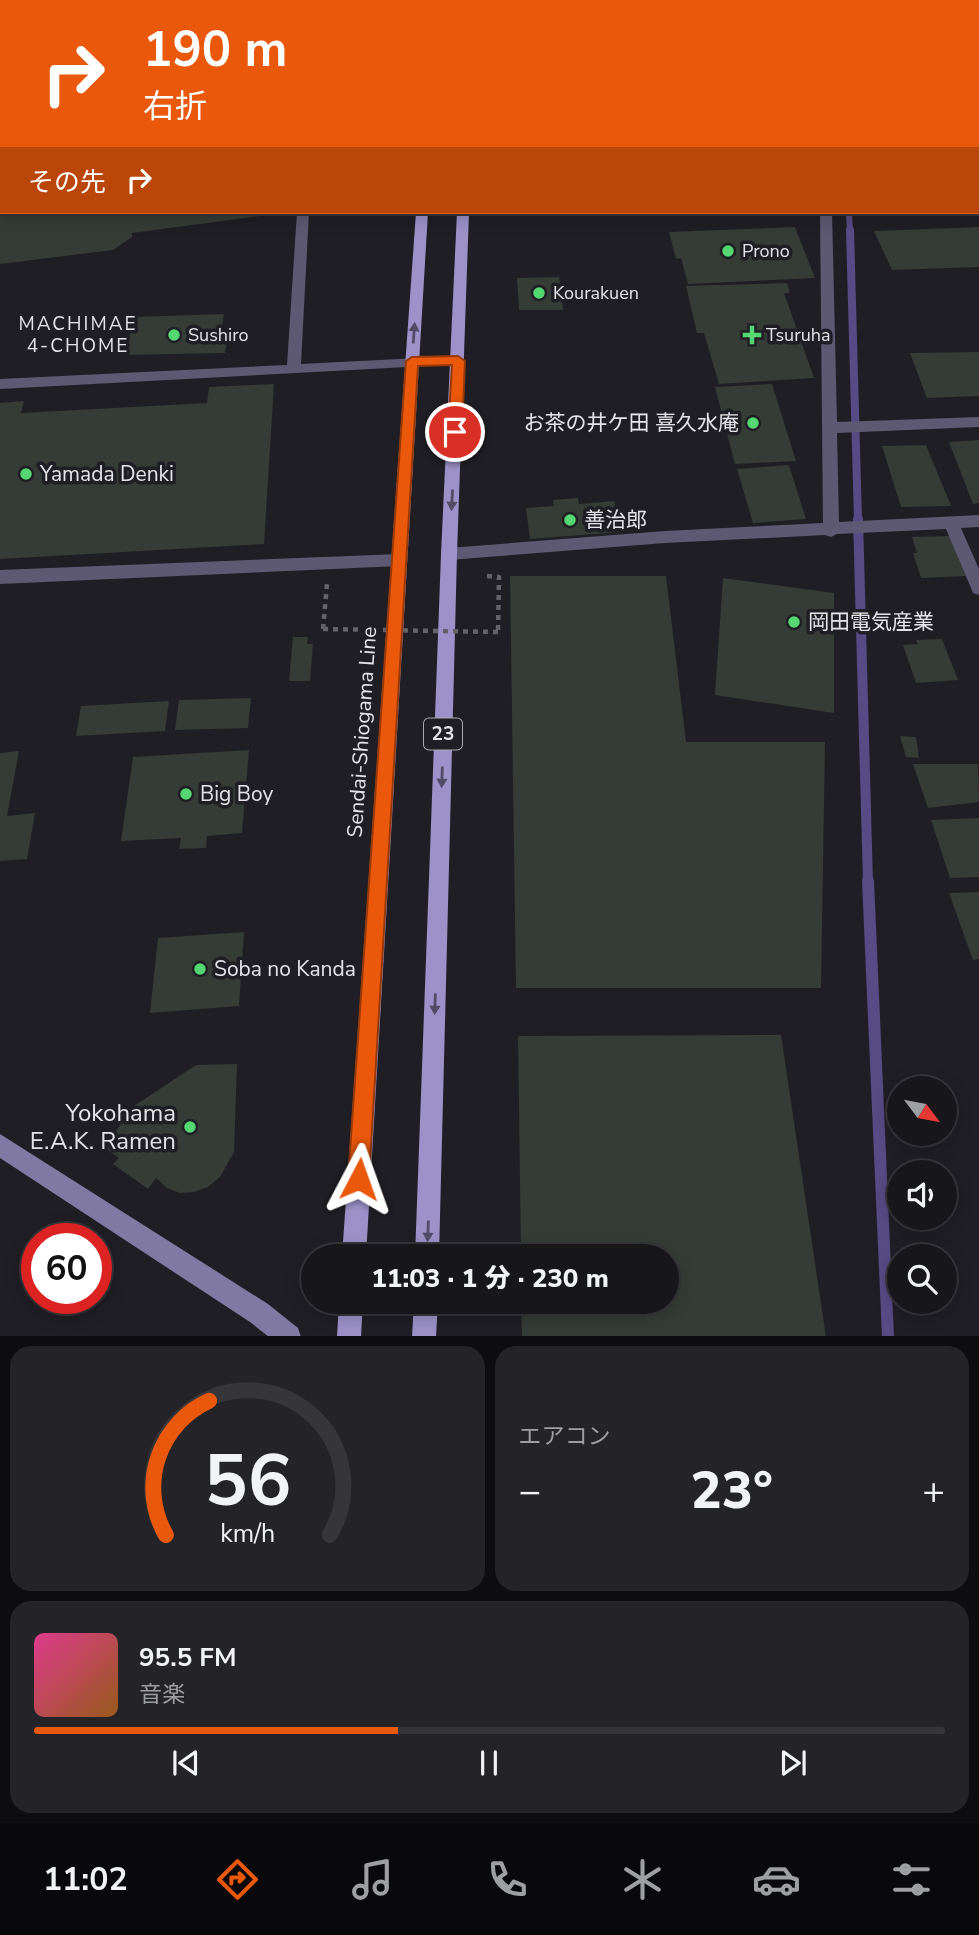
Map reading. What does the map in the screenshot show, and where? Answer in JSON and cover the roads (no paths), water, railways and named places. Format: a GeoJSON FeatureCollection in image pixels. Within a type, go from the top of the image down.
{"type":"FeatureCollection","features":[{"type":"Feature","properties":{"kind":"main road","name":"Sendai-Shiogama Line"},"geometry":{"type":"LineString","coordinates":[[355,1244],[422,214]]}},
{"type":"Feature","properties":{"kind":"main road","name":"23"},"geometry":{"type":"LineString","coordinates":[[427,1244],[449,554],[463,214]]}},
{"type":"Feature","properties":{"kind":"main road"},"geometry":{"type":"LineString","coordinates":[[349,1336],[350,1314]]}},
{"type":"Feature","properties":{"kind":"main road"},"geometry":{"type":"LineString","coordinates":[[424,1336],[425,1314]]}},
{"type":"Feature","properties":{"kind":"street"},"geometry":{"type":"LineString","coordinates":[[294,368],[303,214]]}},
{"type":"Feature","properties":{"kind":"street"},"geometry":{"type":"LineString","coordinates":[[826,214],[837,428],[836,530]]}},
{"type":"Feature","properties":{"kind":"street"},"geometry":{"type":"LineString","coordinates":[[0,384],[412,361],[458,361]]}},
{"type":"Feature","properties":{"kind":"street"},"geometry":{"type":"LineString","coordinates":[[837,428],[979,422]]}},
{"type":"Feature","properties":{"kind":"street"},"geometry":{"type":"LineString","coordinates":[[449,554],[665,537],[979,522]]}},
{"type":"Feature","properties":{"kind":"street"},"geometry":{"type":"LineString","coordinates":[[951,523],[979,588]]}},
{"type":"Feature","properties":{"kind":"street"},"geometry":{"type":"LineString","coordinates":[[0,577],[399,560]]}},
{"type":"Feature","properties":{"kind":"street"},"geometry":{"type":"LineString","coordinates":[[0,1145],[289,1336]]}},
{"type":"Feature","properties":{"kind":"waterway"},"geometry":{"type":"LineString","coordinates":[[849,214],[850,232]]}},
{"type":"Feature","properties":{"kind":"waterway"},"geometry":{"type":"LineString","coordinates":[[850,230],[858,521]]}},
{"type":"Feature","properties":{"kind":"waterway"},"geometry":{"type":"LineString","coordinates":[[858,519],[868,883]]}},
{"type":"Feature","properties":{"kind":"waterway"},"geometry":{"type":"LineString","coordinates":[[868,881],[888,1336]]}},
{"type":"Feature","properties":{"kind":"place","name":"Prono"},"geometry":{"type":"Point","coordinates":[728,251]}},
{"type":"Feature","properties":{"kind":"place","name":"Kourakuen"},"geometry":{"type":"Point","coordinates":[539,293]}},
{"type":"Feature","properties":{"kind":"place","name":"Sushiro"},"geometry":{"type":"Point","coordinates":[174,335]}},
{"type":"Feature","properties":{"kind":"place","name":"Tsuruha"},"geometry":{"type":"Point","coordinates":[752,335]}},
{"type":"Feature","properties":{"kind":"place","name":"お茶の井ケ田 喜久水庵"},"geometry":{"type":"Point","coordinates":[753,423]}},
{"type":"Feature","properties":{"kind":"place","name":"Yamada Denki"},"geometry":{"type":"Point","coordinates":[26,474]}},
{"type":"Feature","properties":{"kind":"place","name":"善治郎"},"geometry":{"type":"Point","coordinates":[570,520]}},
{"type":"Feature","properties":{"kind":"place","name":"岡田電気産業"},"geometry":{"type":"Point","coordinates":[794,622]}},
{"type":"Feature","properties":{"kind":"place","name":"Big Boy"},"geometry":{"type":"Point","coordinates":[186,794]}},
{"type":"Feature","properties":{"kind":"place","name":"Soba no Kanda"},"geometry":{"type":"Point","coordinates":[200,969]}},
{"type":"Feature","properties":{"kind":"place","name":"Yokohama E.A.K. Ramen"},"geometry":{"type":"Point","coordinates":[190,1127]}},
{"type":"Feature","properties":{"kind":"district","name":"MACHIMAE 4-CHOME"},"geometry":{"type":"Point","coordinates":[78,335]}}]}
